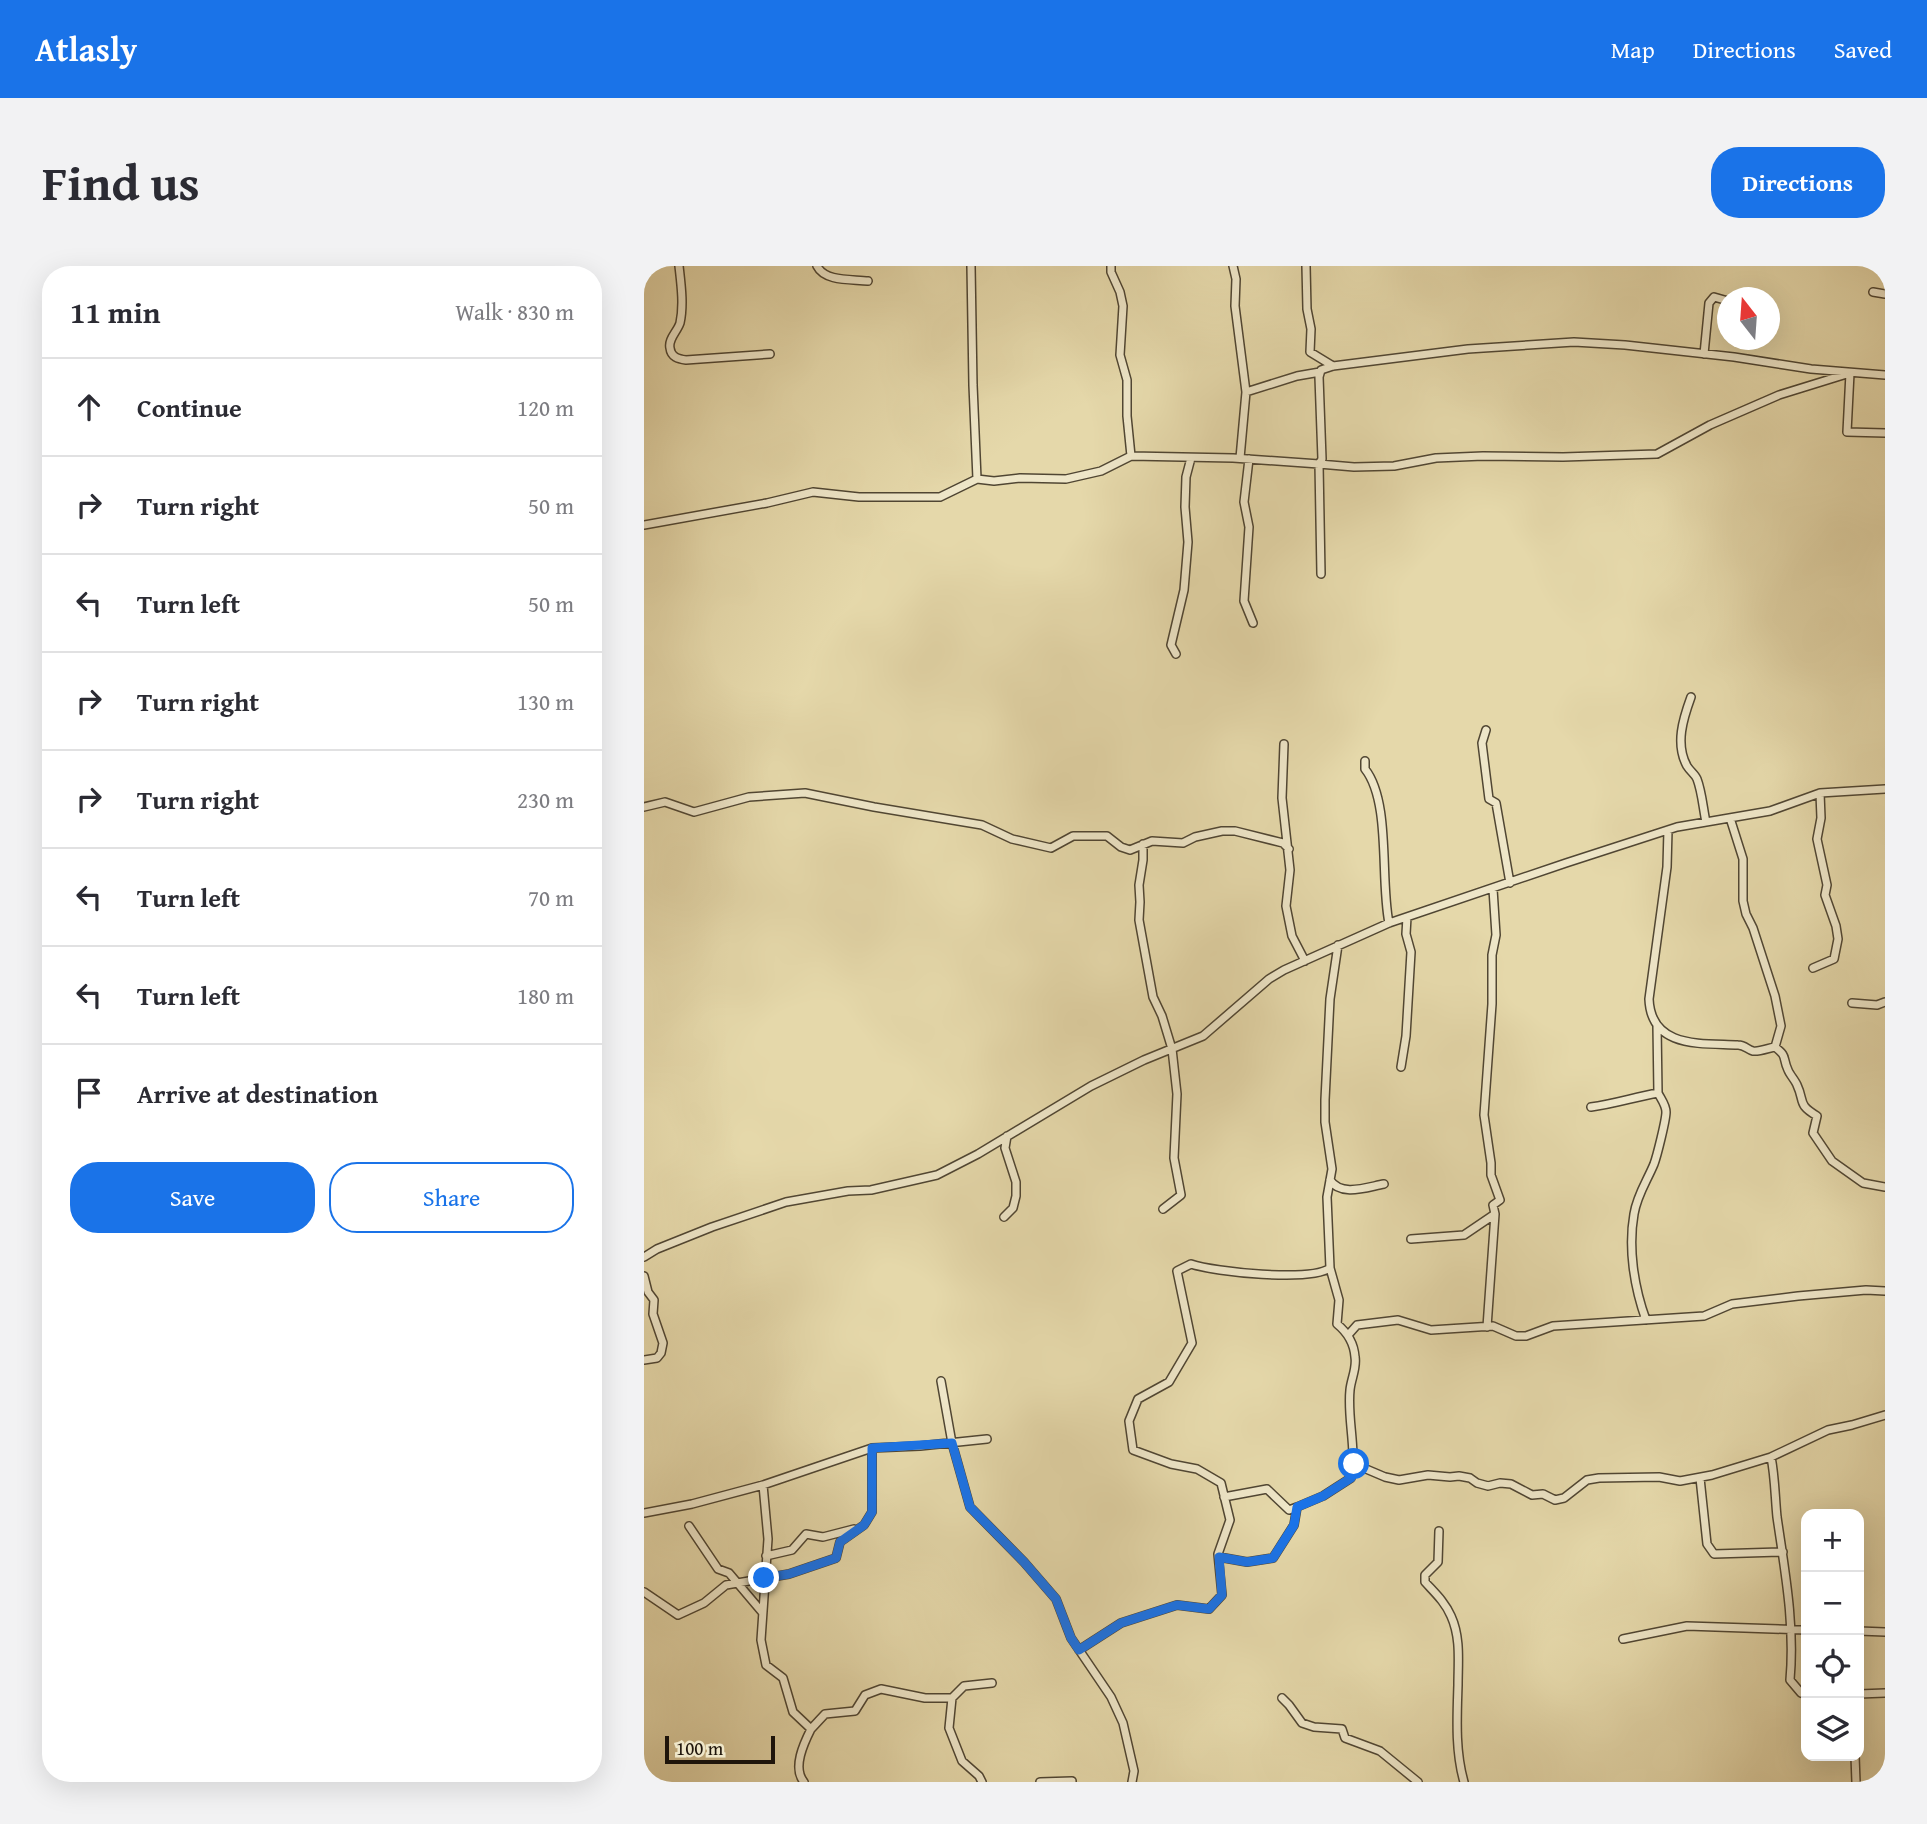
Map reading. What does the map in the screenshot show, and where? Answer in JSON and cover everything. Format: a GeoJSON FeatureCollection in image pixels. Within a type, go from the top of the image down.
{"type":"FeatureCollection","features":[{"type":"Feature","properties":{"kind":"street"},"geometry":{"type":"LineString","coordinates":[[679,266],[680,321],[669,341],[670,352],[676,359],[770,354]]}},
{"type":"Feature","properties":{"kind":"street"},"geometry":{"type":"LineString","coordinates":[[817,266],[820,273],[828,277],[868,281]]}},
{"type":"Feature","properties":{"kind":"street"},"geometry":{"type":"LineString","coordinates":[[971,266],[977,478]]}},
{"type":"Feature","properties":{"kind":"street"},"geometry":{"type":"LineString","coordinates":[[1111,266],[1123,306],[1120,355],[1126,380],[1131,456]]}},
{"type":"Feature","properties":{"kind":"street"},"geometry":{"type":"LineString","coordinates":[[1233,266],[1236,279],[1235,306],[1247,392],[1244,502],[1248,527],[1244,601],[1253,623]]}},
{"type":"Feature","properties":{"kind":"street"},"geometry":{"type":"LineString","coordinates":[[1306,266],[1310,352],[1333,366]]}},
{"type":"Feature","properties":{"kind":"street"},"geometry":{"type":"LineString","coordinates":[[1873,292],[1885,294]]}},
{"type":"Feature","properties":{"kind":"street"},"geometry":{"type":"LineString","coordinates":[[1704,354],[1709,303],[1714,296],[1717,297]]}},
{"type":"Feature","properties":{"kind":"street"},"geometry":{"type":"LineString","coordinates":[[1247,392],[1333,366],[1468,349],[1574,342],[1625,345],[1885,375]]}},
{"type":"Feature","properties":{"kind":"street"},"geometry":{"type":"LineString","coordinates":[[1320,372],[1321,574]]}},
{"type":"Feature","properties":{"kind":"street"},"geometry":{"type":"LineString","coordinates":[[644,525],[813,492],[859,497],[940,497],[977,478],[994,481],[1020,478],[1066,479],[1101,471],[1131,456],[1245,459],[1353,467],[1394,466],[1436,458],[1657,454],[1710,425],[1779,395],[1850,373]]}},
{"type":"Feature","properties":{"kind":"street"},"geometry":{"type":"LineString","coordinates":[[1850,373],[1847,432],[1885,433]]}},
{"type":"Feature","properties":{"kind":"street"},"geometry":{"type":"LineString","coordinates":[[1176,654],[1171,645],[1184,590],[1188,542],[1186,477],[1191,458]]}},
{"type":"Feature","properties":{"kind":"street"},"geometry":{"type":"LineString","coordinates":[[1691,697],[1680,741],[1687,766],[1696,778],[1706,822]]}},
{"type":"Feature","properties":{"kind":"street"},"geometry":{"type":"LineString","coordinates":[[1486,730],[1482,743],[1483,762],[1489,799],[1496,803],[1510,883]]}},
{"type":"Feature","properties":{"kind":"street"},"geometry":{"type":"LineString","coordinates":[[1284,744],[1282,798],[1290,870],[1286,906],[1292,936],[1306,961]]}},
{"type":"Feature","properties":{"kind":"street"},"geometry":{"type":"LineString","coordinates":[[1365,761],[1365,769],[1373,779],[1378,793],[1389,923]]}},
{"type":"Feature","properties":{"kind":"street"},"geometry":{"type":"LineString","coordinates":[[644,1257],[700,1232],[786,1202],[848,1191],[871,1190],[937,1175],[1091,1086],[1144,1060],[1203,1036],[1269,979],[1284,970],[1389,923],[1668,830],[1770,811],[1820,793],[1885,789]]}},
{"type":"Feature","properties":{"kind":"street"},"geometry":{"type":"LineString","coordinates":[[644,807],[665,802],[694,812],[749,797],[804,793],[982,825],[1012,839],[1051,848],[1073,836],[1107,836],[1121,847],[1130,850],[1152,841],[1183,843],[1195,837],[1235,831],[1283,843],[1289,849]]}},
{"type":"Feature","properties":{"kind":"street"},"geometry":{"type":"LineString","coordinates":[[1813,968],[1834,959],[1838,939],[1825,895],[1827,885],[1817,839],[1821,818],[1820,793]]}},
{"type":"Feature","properties":{"kind":"street"},"geometry":{"type":"LineString","coordinates":[[1730,818],[1743,859],[1743,901],[1746,915],[1753,928],[1775,996],[1781,1026],[1775,1047]]}},
{"type":"Feature","properties":{"kind":"street"},"geometry":{"type":"LineString","coordinates":[[1274,840],[1282,835],[1286,828]]}},
{"type":"Feature","properties":{"kind":"street"},"geometry":{"type":"LineString","coordinates":[[1668,830],[1667,867],[1649,999],[1650,1012],[1657,1024],[1678,1040],[1714,1046],[1742,1045],[1754,1051],[1775,1047]]}},
{"type":"Feature","properties":{"kind":"street"},"geometry":{"type":"LineString","coordinates":[[1143,845],[1139,920],[1153,997],[1172,1049],[1177,1094],[1174,1158],[1181,1195],[1163,1209]]}},
{"type":"Feature","properties":{"kind":"street"},"geometry":{"type":"LineString","coordinates":[[1487,1327],[1495,1214],[1493,1205],[1500,1200],[1491,1175],[1484,1115],[1492,1004],[1492,956],[1496,935],[1493,889]]}},
{"type":"Feature","properties":{"kind":"street"},"geometry":{"type":"LineString","coordinates":[[1401,1067],[1406,1036],[1411,952],[1406,933],[1407,917]]}},
{"type":"Feature","properties":{"kind":"street"},"geometry":{"type":"LineString","coordinates":[[1224,1497],[1267,1489],[1289,1510],[1323,1496],[1351,1478],[1354,1464],[1350,1388],[1356,1358],[1349,1334],[1337,1324],[1339,1300],[1330,1268],[1327,1198],[1332,1169],[1325,1122],[1325,1100],[1331,999],[1338,945]]}},
{"type":"Feature","properties":{"kind":"street"},"geometry":{"type":"LineString","coordinates":[[1852,1003],[1877,1005],[1885,1002]]}},
{"type":"Feature","properties":{"kind":"street"},"geometry":{"type":"LineString","coordinates":[[1646,1320],[1632,1262],[1632,1233],[1634,1213],[1642,1186],[1655,1163],[1666,1112],[1665,1104],[1658,1093],[1657,1024]]}},
{"type":"Feature","properties":{"kind":"street"},"geometry":{"type":"LineString","coordinates":[[1775,1047],[1784,1055],[1805,1109],[1816,1116],[1813,1133],[1832,1161],[1863,1183],[1885,1187]]}},
{"type":"Feature","properties":{"kind":"street"},"geometry":{"type":"LineString","coordinates":[[1591,1107],[1658,1093]]}},
{"type":"Feature","properties":{"kind":"street"},"geometry":{"type":"LineString","coordinates":[[1004,1217],[1013,1208],[1017,1195],[1016,1182],[1005,1148],[1007,1136]]}},
{"type":"Feature","properties":{"kind":"street"},"geometry":{"type":"LineString","coordinates":[[1330,1180],[1339,1189],[1347,1190],[1384,1184]]}},
{"type":"Feature","properties":{"kind":"street"},"geometry":{"type":"LineString","coordinates":[[1411,1239],[1464,1235],[1495,1214]]}},
{"type":"Feature","properties":{"kind":"street"},"geometry":{"type":"LineString","coordinates":[[1079,1650],[1121,1623],[1177,1605],[1209,1609],[1222,1595],[1219,1557],[1230,1520],[1222,1483],[1197,1469],[1171,1464],[1133,1450],[1129,1421],[1138,1399],[1169,1382],[1192,1343],[1177,1271],[1191,1264],[1251,1274],[1312,1274],[1325,1272],[1330,1268]]}},
{"type":"Feature","properties":{"kind":"street"},"geometry":{"type":"LineString","coordinates":[[644,1276],[653,1300],[653,1314],[663,1343],[657,1358],[644,1360]]}},
{"type":"Feature","properties":{"kind":"street"},"geometry":{"type":"LineString","coordinates":[[1349,1334],[1357,1325],[1398,1320],[1431,1331],[1493,1326],[1516,1336],[1526,1336],[1553,1326],[1704,1316],[1732,1304],[1866,1290],[1885,1291]]}},
{"type":"Feature","properties":{"kind":"street"},"geometry":{"type":"LineString","coordinates":[[941,1381],[952,1443],[970,1507],[1056,1599],[1071,1638],[1111,1697],[1123,1723],[1134,1771],[1132,1782]]}},
{"type":"Feature","properties":{"kind":"street"},"geometry":{"type":"LineString","coordinates":[[1353,1456],[1359,1465],[1385,1477],[1399,1480],[1428,1475],[1459,1476],[1488,1486],[1511,1484],[1532,1495],[1543,1494],[1555,1500],[1564,1499],[1587,1480],[1599,1478],[1659,1477],[1680,1482],[1700,1478],[1771,1457],[1828,1430],[1885,1415]]}},
{"type":"Feature","properties":{"kind":"street"},"geometry":{"type":"LineString","coordinates":[[644,1513],[692,1504],[763,1485],[872,1448],[987,1439]]}},
{"type":"Feature","properties":{"kind":"street"},"geometry":{"type":"LineString","coordinates":[[644,1592],[678,1615],[704,1603],[726,1585],[789,1574],[836,1558],[840,1542],[864,1525],[872,1512],[872,1448]]}},
{"type":"Feature","properties":{"kind":"street"},"geometry":{"type":"LineString","coordinates":[[1771,1457],[1792,1630],[1790,1680],[1801,1693]]}},
{"type":"Feature","properties":{"kind":"street"},"geometry":{"type":"LineString","coordinates":[[1700,1478],[1707,1544],[1714,1554],[1783,1552]]}},
{"type":"Feature","properties":{"kind":"street"},"geometry":{"type":"LineString","coordinates":[[763,1485],[768,1539],[761,1640],[766,1665],[783,1678],[793,1712],[811,1729]]}},
{"type":"Feature","properties":{"kind":"street"},"geometry":{"type":"LineString","coordinates":[[1219,1557],[1247,1562],[1273,1558],[1294,1525],[1297,1507]]}},
{"type":"Feature","properties":{"kind":"street"},"geometry":{"type":"LineString","coordinates":[[689,1526],[718,1569],[729,1573],[762,1612]]}},
{"type":"Feature","properties":{"kind":"street"},"geometry":{"type":"LineString","coordinates":[[766,1556],[792,1550],[806,1534],[823,1537],[860,1528]]}},
{"type":"Feature","properties":{"kind":"street"},"geometry":{"type":"LineString","coordinates":[[1439,1531],[1438,1562],[1425,1575],[1424,1582],[1442,1600],[1457,1629],[1459,1760],[1464,1782]]}},
{"type":"Feature","properties":{"kind":"street"},"geometry":{"type":"LineString","coordinates":[[1623,1639],[1687,1626],[1801,1630]]}},
{"type":"Feature","properties":{"kind":"street"},"geometry":{"type":"LineString","coordinates":[[1864,1631],[1885,1632]]}},
{"type":"Feature","properties":{"kind":"street"},"geometry":{"type":"LineString","coordinates":[[982,1782],[962,1761],[949,1728],[952,1698],[964,1686],[992,1683]]}},
{"type":"Feature","properties":{"kind":"street"},"geometry":{"type":"LineString","coordinates":[[804,1782],[800,1777],[801,1751],[811,1729],[825,1714],[855,1711],[865,1695],[881,1689],[925,1698],[952,1698]]}},
{"type":"Feature","properties":{"kind":"street"},"geometry":{"type":"LineString","coordinates":[[1864,1693],[1885,1693]]}},
{"type":"Feature","properties":{"kind":"street"},"geometry":{"type":"LineString","coordinates":[[1282,1698],[1290,1704],[1301,1723],[1342,1729],[1345,1738],[1380,1751],[1418,1782]]}},
{"type":"Feature","properties":{"kind":"street"},"geometry":{"type":"LineString","coordinates":[[1855,1761],[1856,1782]]}},
{"type":"Feature","properties":{"kind":"street"},"geometry":{"type":"LineString","coordinates":[[1040,1782],[1072,1781]]}},
{"type":"Feature","properties":{"kind":"route"},"geometry":{"type":"LineString","coordinates":[[764,1578],[789,1574],[836,1558],[840,1542],[864,1525],[872,1512],[872,1448],[952,1443],[970,1507],[1056,1599],[1071,1638],[1079,1650],[1121,1623],[1177,1605],[1209,1609],[1222,1595],[1219,1557],[1247,1562],[1273,1558],[1294,1525],[1297,1507],[1323,1496],[1351,1478],[1354,1464]]}}]}
